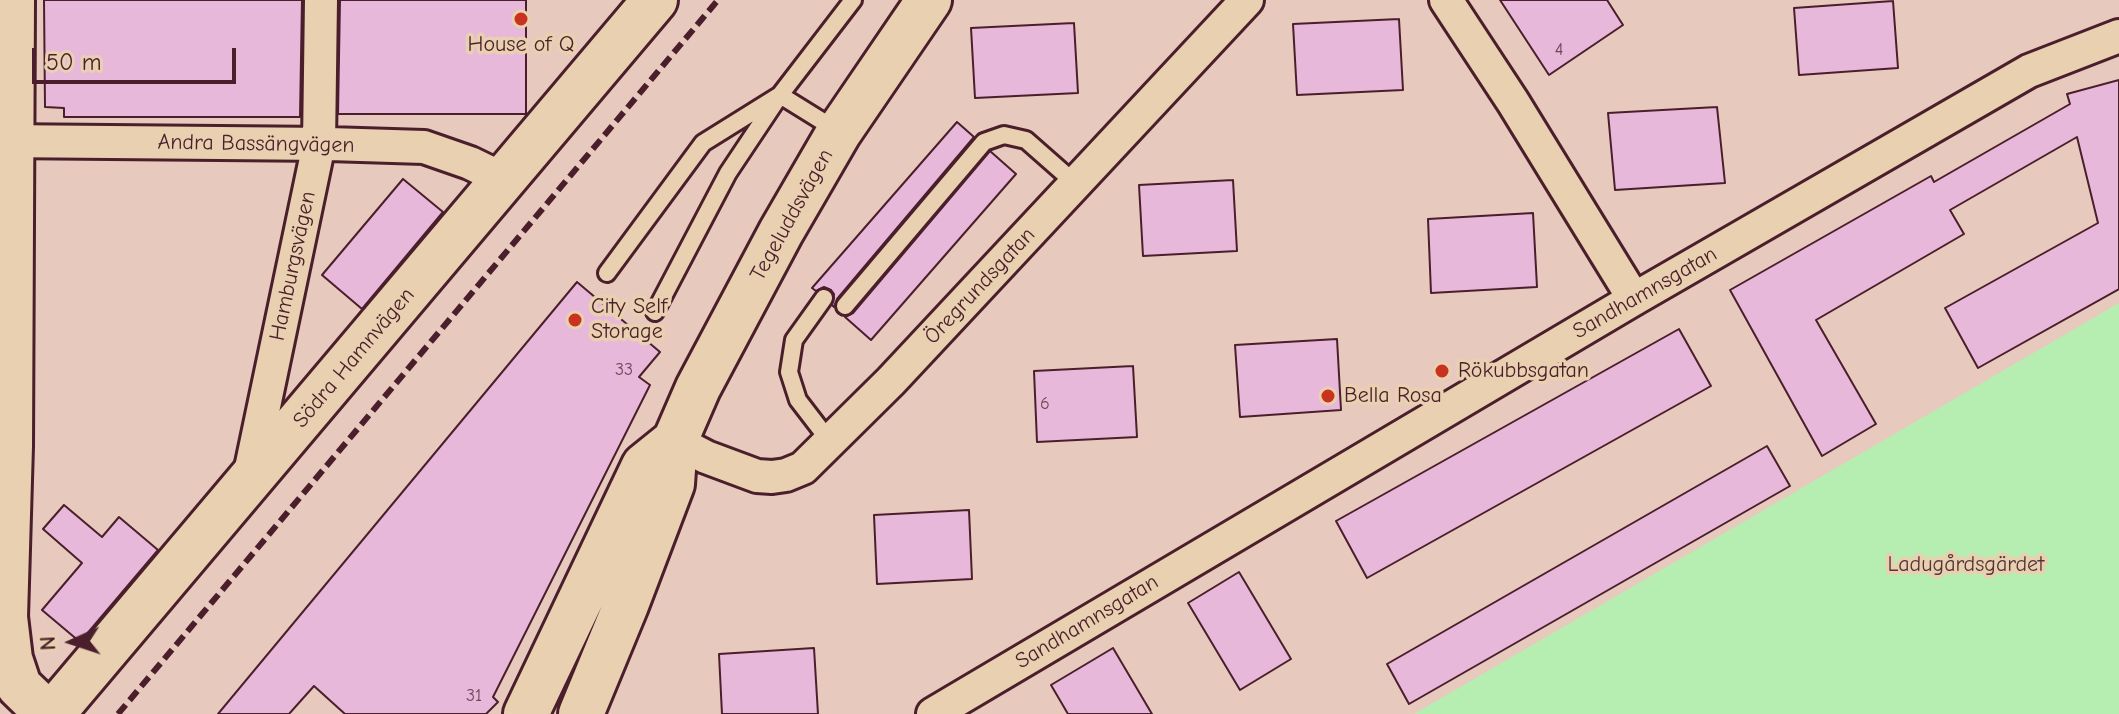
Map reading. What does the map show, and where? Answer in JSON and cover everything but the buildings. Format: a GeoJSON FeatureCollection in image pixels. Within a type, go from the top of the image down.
{"type":"FeatureCollection","features":[{"type":"Feature","properties":{"kind":"main road"},"geometry":{"type":"LineString","coordinates":[[12,0],[6,141],[5,617],[10,659],[19,686],[50,714]]}},
{"type":"Feature","properties":{"kind":"main road","name":"Tegeluddsvägen"},"geometry":{"type":"LineString","coordinates":[[581,714],[672,484],[675,441],[698,388],[839,132],[929,0]]}},
{"type":"Feature","properties":{"kind":"main road","name":"Södra Hamnvägen"},"geometry":{"type":"LineString","coordinates":[[50,714],[505,180],[640,8]]}},
{"type":"Feature","properties":{"kind":"main road","name":"Tegeluddsvägen"},"geometry":{"type":"LineString","coordinates":[[526,714],[644,466],[675,441]]}},
{"type":"Feature","properties":{"kind":"street","name":"Hamburgsvägen"},"geometry":{"type":"LineString","coordinates":[[248,483],[319,144],[321,0]]}},
{"type":"Feature","properties":{"kind":"street","name":"Öregrundsgatan"},"geometry":{"type":"LineString","coordinates":[[675,441],[722,464],[757,476],[772,477],[803,468],[831,443],[1247,0]]}},
{"type":"Feature","properties":{"kind":"street"},"geometry":{"type":"LineString","coordinates":[[1446,0],[1634,299]]}},
{"type":"Feature","properties":{"kind":"street","name":"Sandhamnsgatan"},"geometry":{"type":"LineString","coordinates":[[933,714],[1634,299],[2029,71],[2119,36]]}},
{"type":"Feature","properties":{"kind":"street","name":"Andra Bassängvägen"},"geometry":{"type":"LineString","coordinates":[[6,141],[424,147],[470,163],[505,180]]}},
{"type":"Feature","properties":{"kind":"lane"},"geometry":{"type":"LineString","coordinates":[[655,312],[728,173],[780,95],[853,0]]}},
{"type":"Feature","properties":{"kind":"lane"},"geometry":{"type":"LineString","coordinates":[[780,95],[839,132]]}},
{"type":"Feature","properties":{"kind":"lane"},"geometry":{"type":"LineString","coordinates":[[607,273],[703,143],[780,95]]}},
{"type":"Feature","properties":{"kind":"lane"},"geometry":{"type":"LineString","coordinates":[[845,306],[984,142],[1004,135],[1026,140],[1076,184]]}},
{"type":"Feature","properties":{"kind":"lane"},"geometry":{"type":"LineString","coordinates":[[824,298],[794,340],[789,372],[798,400],[831,443]]}},
{"type":"Feature","properties":{"kind":"green space","name":"Ladugårdsgärdet"},"geometry":{"type":"Polygon","coordinates":[[[2119,303],[2119,714],[1414,714],[2119,303]]]}},
{"type":"Feature","properties":{"kind":"railway"},"geometry":{"type":"LineString","coordinates":[[118,714],[718,0]]}},
{"type":"Feature","properties":{"kind":"place","name":"House of Q"},"geometry":{"type":"Point","coordinates":[521,19]}},
{"type":"Feature","properties":{"kind":"place","name":"City Self Storage"},"geometry":{"type":"Point","coordinates":[575,320]}},
{"type":"Feature","properties":{"kind":"place","name":"Rökubbsgatan"},"geometry":{"type":"Point","coordinates":[1442,371]}},
{"type":"Feature","properties":{"kind":"place","name":"Bella Rosa"},"geometry":{"type":"Point","coordinates":[1328,396]}}]}
